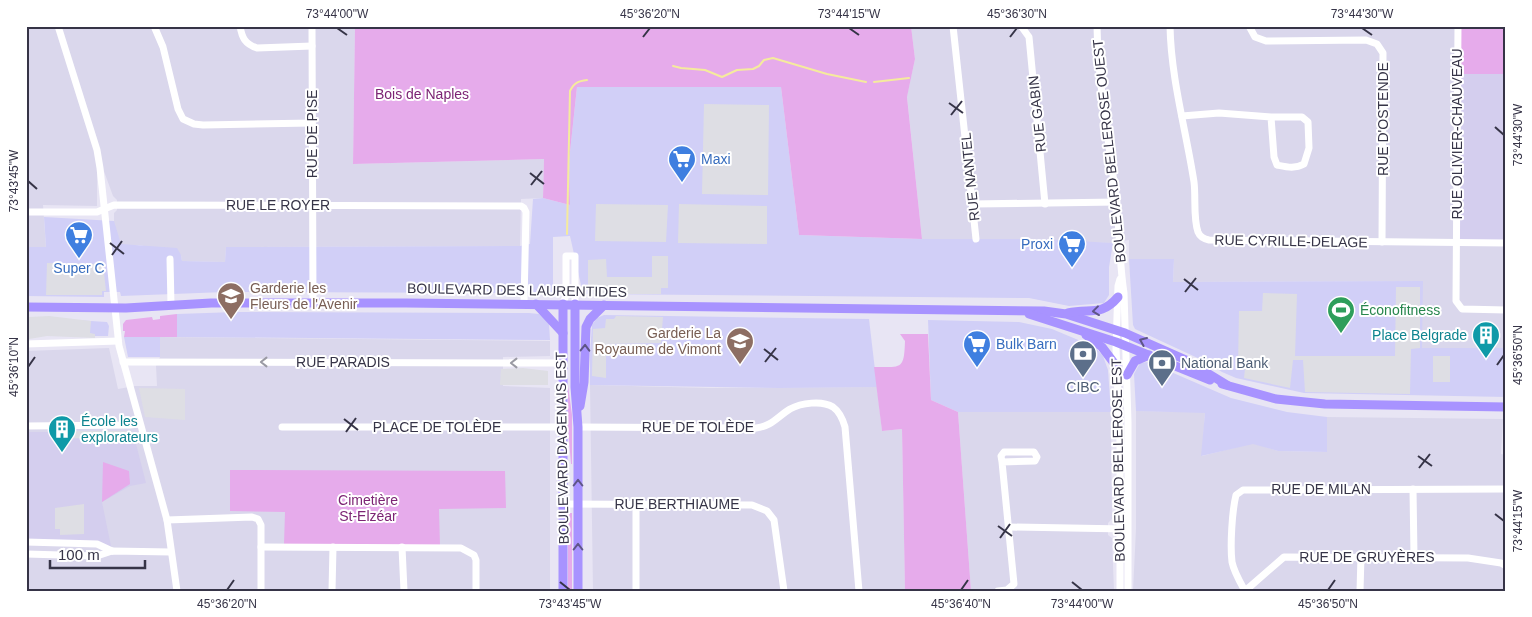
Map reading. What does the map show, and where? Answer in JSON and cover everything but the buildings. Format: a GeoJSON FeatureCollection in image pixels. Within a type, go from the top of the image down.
{"type":"FeatureCollection","features":[{"type":"Feature","properties":{"kind":"main road"},"geometry":{"type":"LineString","coordinates":[[1066,314],[1078,311],[1100,311],[1107,308],[1118,297]]}},
{"type":"Feature","properties":{"kind":"main road","name":"BOULEVARD DES LAURENTIDES"},"geometry":{"type":"LineString","coordinates":[[26,307],[115,308],[218,303],[575,304],[1044,311],[1066,314],[1121,331],[1186,360],[1227,385]]}},
{"type":"Feature","properties":{"kind":"main road"},"geometry":{"type":"LineString","coordinates":[[536,304],[563,332]]}},
{"type":"Feature","properties":{"kind":"main road","name":"BOULEVARD DAGENAIS EST"},"geometry":{"type":"LineString","coordinates":[[563,304],[563,591]]}},
{"type":"Feature","properties":{"kind":"main road","name":"BOULEVARD DAGENAIS EST"},"geometry":{"type":"LineString","coordinates":[[575,304],[575,387],[578,423],[578,591]]}},
{"type":"Feature","properties":{"kind":"main road"},"geometry":{"type":"LineString","coordinates":[[578,423],[584,382],[586,327],[590,319],[604,305]]}},
{"type":"Feature","properties":{"kind":"main road","name":"BOULEVARD DES LAURENTIDES"},"geometry":{"type":"LineString","coordinates":[[1007,310],[1036,316],[1078,329],[1149,355],[1182,370],[1254,394],[1285,400],[1334,405],[1506,407]]}},
{"type":"Feature","properties":{"kind":"main road"},"geometry":{"type":"LineString","coordinates":[[1078,329],[1100,345],[1117,367]]}},
{"type":"Feature","properties":{"kind":"main road"},"geometry":{"type":"LineString","coordinates":[[1127,375],[1135,361],[1149,355]]}},
{"type":"Feature","properties":{"kind":"street"},"geometry":{"type":"LineString","coordinates":[[58,26],[96,150],[105,209],[118,341],[122,362],[167,520],[176,591]]}},
{"type":"Feature","properties":{"kind":"street"},"geometry":{"type":"LineString","coordinates":[[154,26],[163,47],[178,109],[183,119],[194,124],[203,125],[312,123]]}},
{"type":"Feature","properties":{"kind":"street"},"geometry":{"type":"LineString","coordinates":[[240,26],[241,37],[249,45],[257,48],[312,46]]}},
{"type":"Feature","properties":{"kind":"street","name":"RUE DE PISE"},"geometry":{"type":"LineString","coordinates":[[312,26],[312,303]]}},
{"type":"Feature","properties":{"kind":"street","name":"RUE NANTEL"},"geometry":{"type":"LineString","coordinates":[[953,26],[976,238]]}},
{"type":"Feature","properties":{"kind":"street","name":"RUE GABIN"},"geometry":{"type":"LineString","coordinates":[[1021,26],[1029,37],[1045,204]]}},
{"type":"Feature","properties":{"kind":"street","name":"BOULEVARD BELLEROSE OUEST"},"geometry":{"type":"LineString","coordinates":[[1097,26],[1117,202],[1121,277],[1124,293],[1121,331]]}},
{"type":"Feature","properties":{"kind":"street","name":"RUE CYRILLE-DELAGE"},"geometry":{"type":"LineString","coordinates":[[1170,26],[1174,76],[1195,184],[1197,230],[1203,238],[1209,240],[1506,242]]}},
{"type":"Feature","properties":{"kind":"street","name":"RUE D'OSTENDE"},"geometry":{"type":"LineString","coordinates":[[1249,26],[1255,37],[1266,41],[1366,40],[1377,44],[1383,53],[1382,242]]}},
{"type":"Feature","properties":{"kind":"street","name":"RUE OLIVIER-CHAUVEAU"},"geometry":{"type":"LineString","coordinates":[[1458,26],[1456,301],[1462,309],[1506,310]]}},
{"type":"Feature","properties":{"kind":"street"},"geometry":{"type":"LineString","coordinates":[[1182,116],[1218,113],[1302,117],[1308,122],[1309,148],[1304,164],[1290,168],[1277,164],[1274,157],[1271,116]]}},
{"type":"Feature","properties":{"kind":"street"},"geometry":{"type":"LineString","coordinates":[[973,204],[1117,202]]}},
{"type":"Feature","properties":{"kind":"street","name":"RUE LE ROYER"},"geometry":{"type":"LineString","coordinates":[[26,212],[97,212],[114,205],[515,206],[524,208],[526,214],[524,304]]}},
{"type":"Feature","properties":{"kind":"street"},"geometry":{"type":"LineString","coordinates":[[563,304],[566,296],[566,256],[575,256],[575,304]]}},
{"type":"Feature","properties":{"kind":"street"},"geometry":{"type":"LineString","coordinates":[[170,259],[171,305]]}},
{"type":"Feature","properties":{"kind":"street","name":"BOULEVARD BELLEROSE OUEST"},"geometry":{"type":"LineString","coordinates":[[1121,277],[1118,286],[1121,331]]}},
{"type":"Feature","properties":{"kind":"street","name":"BOULEVARD BELLEROSE EST"},"geometry":{"type":"LineString","coordinates":[[1121,331],[1117,367],[1128,591]]}},
{"type":"Feature","properties":{"kind":"street"},"geometry":{"type":"LineString","coordinates":[[26,344],[118,341]]}},
{"type":"Feature","properties":{"kind":"street","name":"BOULEVARD BELLEROSE EST"},"geometry":{"type":"LineString","coordinates":[[1120,344],[1127,375],[1128,440],[1120,591]]}},
{"type":"Feature","properties":{"kind":"street","name":"RUE PARADIS"},"geometry":{"type":"LineString","coordinates":[[122,362],[563,363]]}},
{"type":"Feature","properties":{"kind":"street","name":"RUE DE TOLÈDE"},"geometry":{"type":"LineString","coordinates":[[578,423],[756,428],[766,427],[797,406],[810,404],[832,406],[840,414],[845,428],[859,591]]}},
{"type":"Feature","properties":{"kind":"street"},"geometry":{"type":"LineString","coordinates":[[26,426],[139,424]]}},
{"type":"Feature","properties":{"kind":"street","name":"PLACE DE TOLÈDE"},"geometry":{"type":"LineString","coordinates":[[282,427],[563,427]]}},
{"type":"Feature","properties":{"kind":"street"},"geometry":{"type":"LineString","coordinates":[[998,591],[1007,590],[1014,584],[1002,462]]}},
{"type":"Feature","properties":{"kind":"street"},"geometry":{"type":"LineString","coordinates":[[1413,489],[1414,556]]}},
{"type":"Feature","properties":{"kind":"street","name":"RUE DE MILAN"},"geometry":{"type":"LineString","coordinates":[[1245,591],[1234,571],[1232,560],[1233,508],[1236,495],[1244,490],[1506,489]]}},
{"type":"Feature","properties":{"kind":"street","name":"RUE BERTHIAUME"},"geometry":{"type":"LineString","coordinates":[[563,504],[752,504],[767,511],[774,520],[784,591]]}},
{"type":"Feature","properties":{"kind":"street"},"geometry":{"type":"LineString","coordinates":[[636,504],[636,591]]}},
{"type":"Feature","properties":{"kind":"street"},"geometry":{"type":"LineString","coordinates":[[167,520],[252,517],[258,519],[261,525],[261,591]]}},
{"type":"Feature","properties":{"kind":"street"},"geometry":{"type":"LineString","coordinates":[[1009,527],[1124,529]]}},
{"type":"Feature","properties":{"kind":"street"},"geometry":{"type":"LineString","coordinates":[[26,542],[97,544],[112,551]]}},
{"type":"Feature","properties":{"kind":"street"},"geometry":{"type":"LineString","coordinates":[[261,547],[461,548],[474,555],[476,560],[476,591]]}},
{"type":"Feature","properties":{"kind":"street"},"geometry":{"type":"LineString","coordinates":[[332,591],[333,547]]}},
{"type":"Feature","properties":{"kind":"street"},"geometry":{"type":"LineString","coordinates":[[402,548],[404,591]]}},
{"type":"Feature","properties":{"kind":"street"},"geometry":{"type":"LineString","coordinates":[[26,554],[97,556],[112,551],[171,552]]}},
{"type":"Feature","properties":{"kind":"street","name":"RUE DE GRUYÈRES"},"geometry":{"type":"LineString","coordinates":[[1245,591],[1284,556],[1414,556],[1468,558],[1504,564]]}},
{"type":"Feature","properties":{"kind":"street"},"geometry":{"type":"LineString","coordinates":[[1360,591],[1361,556]]}},
{"type":"Feature","properties":{"kind":"shaded area"},"geometry":{"type":"Polygon","coordinates":[[[26,26],[355,26],[353,164],[544,159],[543,198],[521,199],[520,246],[226,247],[225,262],[182,261],[181,255],[140,245],[121,245],[114,225],[117,200],[113,196],[97,152],[97,206],[43,205],[46,248],[26,247],[26,26]]]}},
{"type":"Feature","properties":{"kind":"shaded area"},"geometry":{"type":"Polygon","coordinates":[[[911,26],[1506,26],[1506,348],[1422,348],[1422,281],[1173,282],[1174,259],[1129,259],[1129,240],[1113,243],[922,239],[907,96],[915,59],[911,26]]]}},
{"type":"Feature","properties":{"kind":"shaded area"},"geometry":{"type":"Polygon","coordinates":[[[1458,74],[1506,74],[1506,243],[1457,243],[1458,74]]]}},
{"type":"Feature","properties":{"kind":"shaded area"},"geometry":{"type":"Polygon","coordinates":[[[577,87],[781,87],[799,235],[922,239],[1041,239],[1113,243],[1109,267],[1109,295],[1104,303],[1069,306],[1029,298],[583,294],[570,236],[553,237],[553,292],[225,292],[121,296],[120,292],[104,292],[104,297],[26,296],[26,247],[46,247],[44,217],[114,221],[121,244],[177,248],[182,261],[225,262],[226,247],[520,246],[530,244],[533,199],[543,198],[570,205],[569,161],[577,87]]]}},
{"type":"Feature","properties":{"kind":"shaded area"},"geometry":{"type":"Polygon","coordinates":[[[704,104],[769,105],[768,195],[702,194],[704,104]]]}},
{"type":"Feature","properties":{"kind":"shaded area"},"geometry":{"type":"Polygon","coordinates":[[[596,204],[668,205],[666,242],[595,241],[596,204]]]}},
{"type":"Feature","properties":{"kind":"shaded area"},"geometry":{"type":"Polygon","coordinates":[[[679,204],[767,206],[767,244],[678,243],[679,204]]]}},
{"type":"Feature","properties":{"kind":"shaded area"},"geometry":{"type":"Polygon","coordinates":[[[652,256],[668,256],[668,288],[661,288],[661,294],[593,294],[593,288],[588,288],[588,260],[606,259],[607,277],[652,277],[652,256]]]}},
{"type":"Feature","properties":{"kind":"shaded area"},"geometry":{"type":"Polygon","coordinates":[[[1129,259],[1174,259],[1173,282],[1423,281],[1422,348],[1506,348],[1506,397],[1304,393],[1236,378],[1135,329],[1133,325],[1129,259]]]}},
{"type":"Feature","properties":{"kind":"shaded area"},"geometry":{"type":"Polygon","coordinates":[[[47,263],[103,264],[106,291],[102,291],[102,295],[46,295],[47,263]]]}},
{"type":"Feature","properties":{"kind":"shaded area"},"geometry":{"type":"Polygon","coordinates":[[[1396,287],[1420,287],[1420,348],[1411,349],[1410,394],[1305,392],[1303,360],[1293,360],[1290,388],[1244,378],[1245,369],[1238,366],[1239,311],[1262,311],[1263,293],[1297,294],[1295,356],[1395,356],[1396,287]]]}},
{"type":"Feature","properties":{"kind":"shaded area"},"geometry":{"type":"Polygon","coordinates":[[[236,312],[529,313],[539,314],[549,324],[550,340],[177,337],[177,314],[236,312]]]}},
{"type":"Feature","properties":{"kind":"shaded area"},"geometry":{"type":"Polygon","coordinates":[[[604,315],[869,319],[877,387],[779,388],[590,385],[592,325],[597,318],[604,315]]]}},
{"type":"Feature","properties":{"kind":"shaded area"},"geometry":{"type":"Polygon","coordinates":[[[49,316],[91,321],[90,333],[95,334],[95,338],[47,336],[29,339],[29,317],[49,316]]]}},
{"type":"Feature","properties":{"kind":"shaded area"},"geometry":{"type":"Polygon","coordinates":[[[616,316],[663,317],[661,343],[606,344],[606,378],[592,376],[593,329],[605,328],[606,319],[614,319],[616,316]]]}},
{"type":"Feature","properties":{"kind":"shaded area"},"geometry":{"type":"Polygon","coordinates":[[[26,317],[107,322],[109,326],[108,336],[37,336],[26,338],[26,317]]]}},
{"type":"Feature","properties":{"kind":"shaded area"},"geometry":{"type":"Polygon","coordinates":[[[928,320],[1019,322],[1052,329],[1095,347],[1103,356],[1108,370],[1111,412],[958,412],[931,400],[928,320]]]}},
{"type":"Feature","properties":{"kind":"shaded area"},"geometry":{"type":"Polygon","coordinates":[[[124,337],[160,337],[160,357],[128,357],[124,337]]]}},
{"type":"Feature","properties":{"kind":"shaded area"},"geometry":{"type":"Polygon","coordinates":[[[160,337],[550,341],[550,356],[503,357],[503,386],[550,388],[550,591],[26,591],[26,351],[109,348],[118,389],[135,386],[157,386],[156,366],[160,357],[160,337]]]}},
{"type":"Feature","properties":{"kind":"shaded area"},"geometry":{"type":"Polygon","coordinates":[[[1433,356],[1450,356],[1450,382],[1433,382],[1433,356]]]}},
{"type":"Feature","properties":{"kind":"shaded area"},"geometry":{"type":"Polygon","coordinates":[[[1148,362],[1231,398],[1287,412],[1327,417],[1327,452],[1278,451],[1253,444],[1201,456],[1205,413],[1136,411],[1134,374],[1140,363],[1148,362]]]}},
{"type":"Feature","properties":{"kind":"shaded area"},"geometry":{"type":"Polygon","coordinates":[[[523,368],[548,371],[548,385],[500,385],[501,369],[523,368]]]}},
{"type":"Feature","properties":{"kind":"shaded area"},"geometry":{"type":"Polygon","coordinates":[[[590,385],[709,388],[877,387],[882,431],[902,429],[905,591],[593,591],[590,385]]]}},
{"type":"Feature","properties":{"kind":"shaded area"},"geometry":{"type":"Polygon","coordinates":[[[139,388],[185,389],[185,420],[145,417],[139,388]]]}},
{"type":"Feature","properties":{"kind":"shaded area"},"geometry":{"type":"Polygon","coordinates":[[[1136,411],[1205,412],[1202,456],[1253,443],[1278,451],[1326,452],[1327,417],[1503,419],[1501,454],[1506,455],[1506,591],[1133,591],[1136,529],[1136,411]]]}},
{"type":"Feature","properties":{"kind":"shaded area"},"geometry":{"type":"Polygon","coordinates":[[[958,412],[1111,412],[1112,519],[1108,523],[1108,535],[1112,538],[1114,591],[971,591],[958,412]]]}},
{"type":"Feature","properties":{"kind":"shaded area"},"geometry":{"type":"Polygon","coordinates":[[[57,431],[132,431],[133,439],[57,438],[57,431]]]}},
{"type":"Feature","properties":{"kind":"shaded area"},"geometry":{"type":"Polygon","coordinates":[[[26,432],[133,432],[146,483],[130,486],[102,502],[112,551],[97,544],[26,542],[26,432]]]}},
{"type":"Feature","properties":{"kind":"shaded area"},"geometry":{"type":"Polygon","coordinates":[[[84,504],[84,534],[60,535],[60,529],[55,529],[55,508],[84,504]]]}},
{"type":"Feature","properties":{"kind":"green space","name":"Bois de Naples"},"geometry":{"type":"Polygon","coordinates":[[[355,26],[911,26],[915,59],[907,97],[922,239],[799,235],[781,87],[577,87],[569,161],[570,205],[543,198],[544,159],[353,164],[355,26]]]}},
{"type":"Feature","properties":{"kind":"green space"},"geometry":{"type":"Polygon","coordinates":[[[1460,26],[1506,26],[1506,74],[1458,74],[1460,26]]]}},
{"type":"Feature","properties":{"kind":"green space"},"geometry":{"type":"Polygon","coordinates":[[[177,314],[177,337],[124,337],[123,324],[126,320],[152,317],[153,320],[160,319],[160,316],[177,314]]]}},
{"type":"Feature","properties":{"kind":"green space"},"geometry":{"type":"Polygon","coordinates":[[[900,334],[928,334],[931,400],[958,412],[971,591],[905,591],[902,429],[882,431],[874,367],[900,365],[904,357],[905,341],[900,334]]]}},
{"type":"Feature","properties":{"kind":"green space"},"geometry":{"type":"Polygon","coordinates":[[[568,385],[572,415],[572,464],[568,428],[568,385]]]}},
{"type":"Feature","properties":{"kind":"green space"},"geometry":{"type":"Polygon","coordinates":[[[103,462],[129,471],[130,484],[102,502],[103,462]]]}},
{"type":"Feature","properties":{"kind":"green space","name":"Cimetière St-Elzéar"},"geometry":{"type":"Polygon","coordinates":[[[230,470],[505,471],[506,508],[439,509],[440,546],[284,544],[285,512],[230,511],[230,470]]]}},
{"type":"Feature","properties":{"kind":"green space"},"geometry":{"type":"Polygon","coordinates":[[[568,513],[572,513],[572,591],[568,591],[568,513]]]}},
{"type":"Feature","properties":{"kind":"waterway"},"geometry":{"type":"LineString","coordinates":[[673,66],[705,70],[722,77],[737,70],[753,69],[764,60],[773,58],[827,74],[866,82]]}},
{"type":"Feature","properties":{"kind":"waterway"},"geometry":{"type":"LineString","coordinates":[[874,82],[909,78]]}},
{"type":"Feature","properties":{"kind":"waterway"},"geometry":{"type":"LineString","coordinates":[[567,234],[570,91],[577,83],[587,80]]}},
{"type":"Feature","properties":{"kind":"place","name":"Maxi"},"geometry":{"type":"Point","coordinates":[682,183]}},
{"type":"Feature","properties":{"kind":"place","name":"Super C"},"geometry":{"type":"Point","coordinates":[79,259]}},
{"type":"Feature","properties":{"kind":"place","name":"Proxi"},"geometry":{"type":"Point","coordinates":[1072,268]}},
{"type":"Feature","properties":{"kind":"place","name":"Garderie les Fleurs de l'Avenir"},"geometry":{"type":"Point","coordinates":[231,320]}},
{"type":"Feature","properties":{"kind":"place","name":"Éconofitness"},"geometry":{"type":"Point","coordinates":[1341,334]}},
{"type":"Feature","properties":{"kind":"place","name":"Place Belgrade"},"geometry":{"type":"Point","coordinates":[1486,359]}},
{"type":"Feature","properties":{"kind":"place","name":"Garderie La Royaume de Vimont"},"geometry":{"type":"Point","coordinates":[740,365]}},
{"type":"Feature","properties":{"kind":"place","name":"Bulk Barn"},"geometry":{"type":"Point","coordinates":[977,368]}},
{"type":"Feature","properties":{"kind":"place","name":"CIBC"},"geometry":{"type":"Point","coordinates":[1083,378]}},
{"type":"Feature","properties":{"kind":"place","name":"National Bank"},"geometry":{"type":"Point","coordinates":[1162,387]}},
{"type":"Feature","properties":{"kind":"place","name":"École les explorateurs"},"geometry":{"type":"Point","coordinates":[62,453]}}]}
